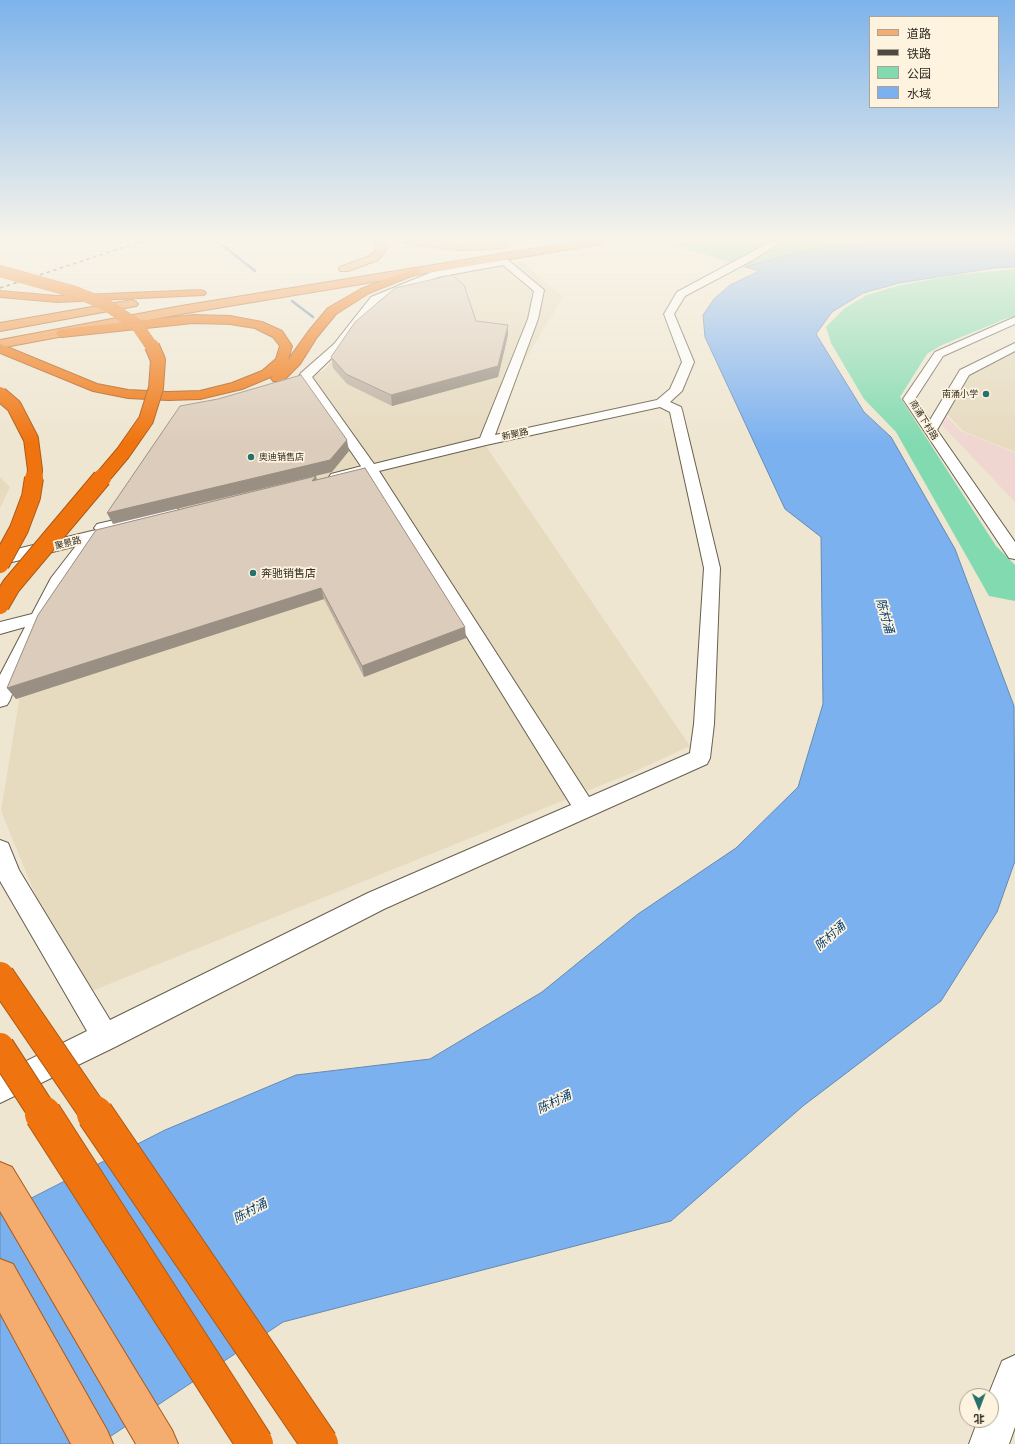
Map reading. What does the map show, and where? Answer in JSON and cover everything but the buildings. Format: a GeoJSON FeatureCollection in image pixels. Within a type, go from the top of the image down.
{"type":"FeatureCollection","features":[{"type":"Feature","properties":{"kind":"highway"},"geometry":{"type":"LineString","coordinates":[[0,327],[112,308],[137,325],[150,342],[158,360],[156,388],[146,420],[123,454],[11,586],[0,605]]}},
{"type":"Feature","properties":{"kind":"highway"},"geometry":{"type":"LineString","coordinates":[[0,344],[191,308]]}},
{"type":"Feature","properties":{"kind":"highway"},"geometry":{"type":"LineString","coordinates":[[0,360],[82,393],[119,401],[164,403],[201,402],[243,392],[278,377],[296,361],[312,336],[332,311],[336,308]]}},
{"type":"Feature","properties":{"kind":"highway"},"geometry":{"type":"LineString","coordinates":[[0,348],[93,387],[128,394],[168,396],[200,395],[237,386],[267,374],[282,360],[286,346],[278,334],[258,325],[230,320],[193,319],[62,333]]}},
{"type":"Feature","properties":{"kind":"highway"},"geometry":{"type":"LineString","coordinates":[[0,394],[14,406],[31,439],[35,470],[31,497],[19,529],[0,564]]}},
{"type":"Feature","properties":{"kind":"highway"},"geometry":{"type":"LineString","coordinates":[[0,976],[320,1444]]}},
{"type":"Feature","properties":{"kind":"highway"},"geometry":{"type":"LineString","coordinates":[[0,1047],[255,1444]]}},
{"type":"Feature","properties":{"kind":"main road"},"geometry":{"type":"LineString","coordinates":[[0,1179],[158,1444]]}},
{"type":"Feature","properties":{"kind":"main road"},"geometry":{"type":"LineString","coordinates":[[0,1277],[93,1444]]}},
{"type":"Feature","properties":{"kind":"street"},"geometry":{"type":"LineString","coordinates":[[368,308],[338,346],[305,376],[368,467],[585,809]]}},
{"type":"Feature","properties":{"kind":"street"},"geometry":{"type":"LineString","coordinates":[[486,441],[533,319],[535,308]]}},
{"type":"Feature","properties":{"kind":"street"},"geometry":{"type":"LineString","coordinates":[[0,1089],[376,901],[700,758],[704,724],[712,568],[676,410],[661,403],[676,391],[688,362],[669,314],[672,308]]}},
{"type":"Feature","properties":{"kind":"street","name":"南涌下村路"},"geometry":{"type":"LineString","coordinates":[[1015,320],[939,354],[909,399],[1015,554]]}},
{"type":"Feature","properties":{"kind":"street"},"geometry":{"type":"LineString","coordinates":[[930,430],[964,372],[1015,346]]}},
{"type":"Feature","properties":{"kind":"street","name":"新聚路"},"geometry":{"type":"LineString","coordinates":[[368,467],[661,403]]}},
{"type":"Feature","properties":{"kind":"street"},"geometry":{"type":"LineString","coordinates":[[322,478],[368,467]]}},
{"type":"Feature","properties":{"kind":"street","name":"聚景路"},"geometry":{"type":"LineString","coordinates":[[0,553],[184,512],[91,537],[0,559]]}},
{"type":"Feature","properties":{"kind":"street"},"geometry":{"type":"LineString","coordinates":[[0,700],[8,678],[57,582],[91,537]]}},
{"type":"Feature","properties":{"kind":"street"},"geometry":{"type":"LineString","coordinates":[[0,628],[38,618]]}},
{"type":"Feature","properties":{"kind":"street"},"geometry":{"type":"LineString","coordinates":[[0,850],[4,875],[105,1037]]}},
{"type":"Feature","properties":{"kind":"street"},"geometry":{"type":"LineString","coordinates":[[989,1444],[1015,1374]]}},
{"type":"Feature","properties":{"kind":"shaded area"},"geometry":{"type":"Polygon","coordinates":[[[381,308],[556,308],[479,436],[690,746],[629,774],[77,997],[1,811],[29,641],[177,416],[248,398],[325,370],[361,321],[381,308]]]}},
{"type":"Feature","properties":{"kind":"shaded area","name":"南涌小学"},"geometry":{"type":"Polygon","coordinates":[[[1015,351],[1015,452],[963,431],[945,412],[967,375],[1015,351]]]}},
{"type":"Feature","properties":{"kind":"shaded area"},"geometry":{"type":"Polygon","coordinates":[[[942,412],[961,431],[1015,453],[1015,502],[940,423],[942,412]]]}},
{"type":"Feature","properties":{"kind":"shaded area"},"geometry":{"type":"Polygon","coordinates":[[[0,477],[10,487],[0,508],[0,477]]]}},
{"type":"Feature","properties":{"kind":"green space"},"geometry":{"type":"Polygon","coordinates":[[[845,308],[1015,308],[1015,316],[942,345],[927,354],[900,397],[996,546],[1015,565],[1015,601],[989,596],[896,432],[864,399],[831,343],[826,327],[845,308]]]}},
{"type":"Feature","properties":{"kind":"water","name":"陈村涌"},"geometry":{"type":"Polygon","coordinates":[[[708,308],[838,308],[832,312],[816,334],[864,412],[891,437],[955,549],[1014,706],[1015,861],[997,912],[941,1001],[803,1106],[671,1221],[283,1322],[99,1444],[0,1444],[0,1214],[165,1130],[296,1075],[430,1059],[542,992],[638,914],[736,848],[798,787],[823,704],[821,537],[785,509],[705,337],[703,315],[708,308]]]}},
{"type":"Feature","properties":{"kind":"waterway"},"geometry":{"type":"LineString","coordinates":[[302,308],[313,317]]}},
{"type":"Feature","properties":{"kind":"place","name":"南涌小学"},"geometry":{"type":"Point","coordinates":[986,394]}},
{"type":"Feature","properties":{"kind":"place","name":"奥迪销售店"},"geometry":{"type":"Point","coordinates":[251,457]}},
{"type":"Feature","properties":{"kind":"place","name":"奔驰销售店"},"geometry":{"type":"Point","coordinates":[253,573]}}]}
